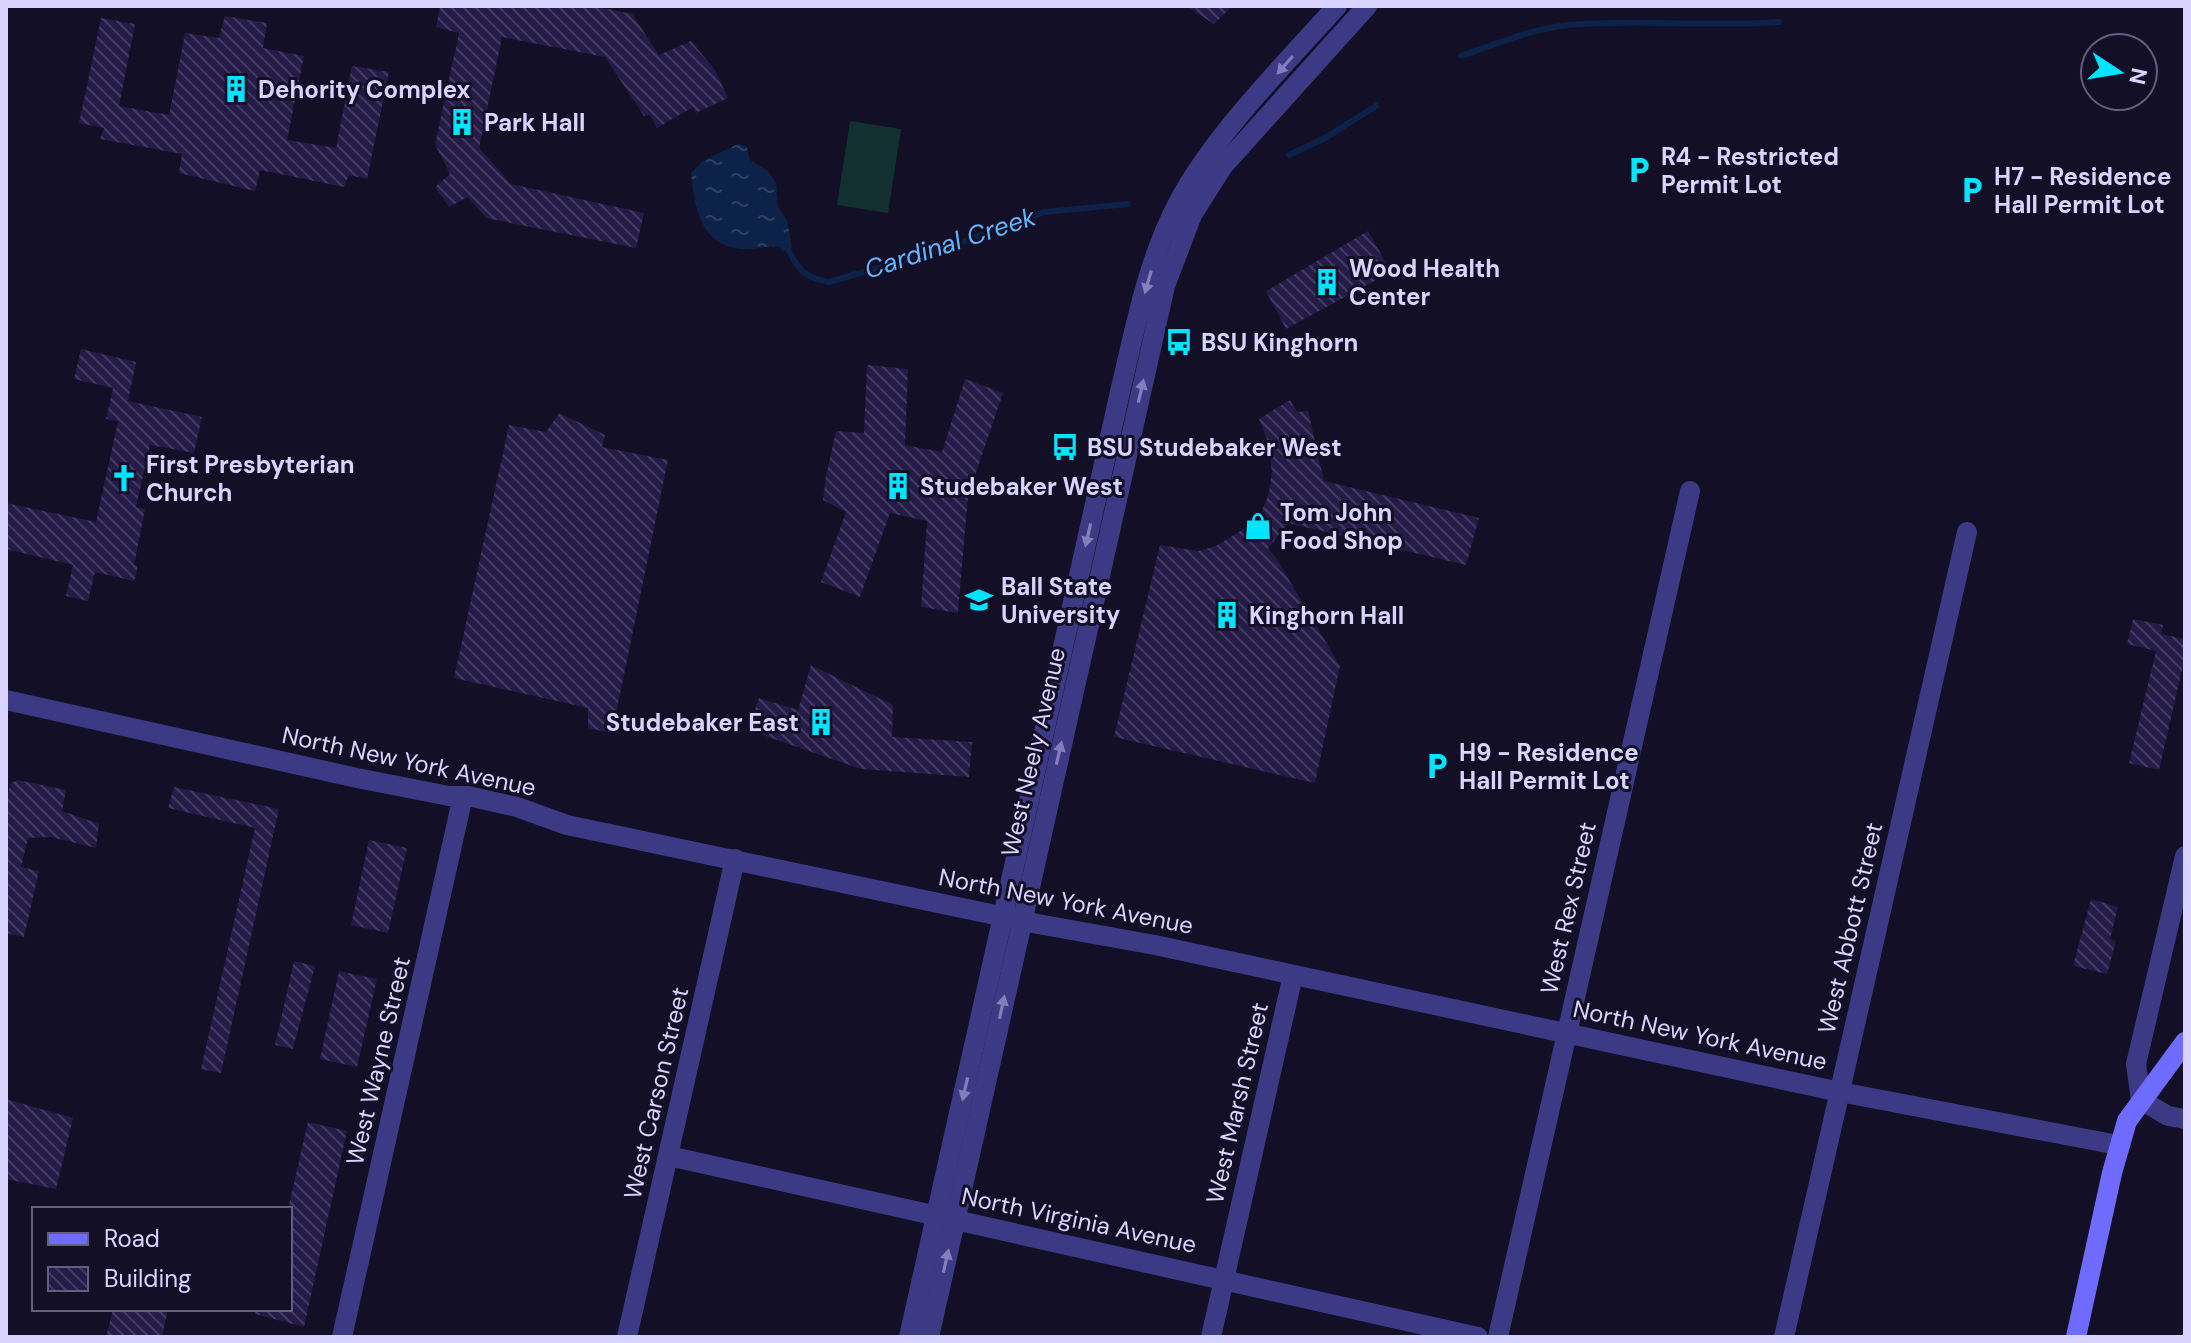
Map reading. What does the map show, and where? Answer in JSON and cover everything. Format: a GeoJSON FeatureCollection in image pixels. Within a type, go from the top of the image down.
{"type":"FeatureCollection","features":[{"type":"Feature","properties":{"kind":"main road"},"geometry":{"type":"LineString","coordinates":[[2076,1337],[2118,1145],[2127,1121],[2185,1042]]}},
{"type":"Feature","properties":{"kind":"street","name":"West Neely Avenue"},"geometry":{"type":"LineString","coordinates":[[929,1337],[946,1217],[1012,918],[1120,392],[1155,255],[1176,206],[1201,164],[1337,6]]}},
{"type":"Feature","properties":{"kind":"street","name":"West Neely Avenue"},"geometry":{"type":"LineString","coordinates":[[1012,918],[1165,286],[1177,250],[1192,215],[1223,166],[1367,6]]}},
{"type":"Feature","properties":{"kind":"street","name":"West Rex Street"},"geometry":{"type":"LineString","coordinates":[[1498,1337],[1690,491]]}},
{"type":"Feature","properties":{"kind":"street","name":"West Abbott Street"},"geometry":{"type":"LineString","coordinates":[[1784,1337],[1967,532]]}},
{"type":"Feature","properties":{"kind":"street","name":"North New York Avenue"},"geometry":{"type":"LineString","coordinates":[[6,700],[357,778],[517,807],[567,825],[1155,945],[1840,1092],[2118,1145]]}},
{"type":"Feature","properties":{"kind":"street","name":"West Wayne Street"},"geometry":{"type":"LineString","coordinates":[[342,1337],[463,796]]}},
{"type":"Feature","properties":{"kind":"street"},"geometry":{"type":"LineString","coordinates":[[2185,856],[2136,1064],[2141,1100],[2168,1116],[2185,1119]]}},
{"type":"Feature","properties":{"kind":"street","name":"West Carson Street"},"geometry":{"type":"LineString","coordinates":[[627,1337],[735,859]]}},
{"type":"Feature","properties":{"kind":"street","name":"West Marsh Street"},"geometry":{"type":"LineString","coordinates":[[1211,1337],[1293,975]]}},
{"type":"Feature","properties":{"kind":"street","name":"North Virginia Avenue"},"geometry":{"type":"LineString","coordinates":[[669,1156],[1478,1337]]}},
{"type":"Feature","properties":{"kind":"street","name":"West Neely Avenue"},"geometry":{"type":"LineString","coordinates":[[909,1337],[946,1217]]}},
{"type":"Feature","properties":{"kind":"green space"},"geometry":{"type":"Polygon","coordinates":[[[850,121],[901,129],[888,213],[837,205],[850,121]]]}},
{"type":"Feature","properties":{"kind":"water"},"geometry":{"type":"Polygon","coordinates":[[[738,144],[747,147],[750,160],[768,171],[776,183],[778,207],[787,220],[792,247],[782,252],[780,247],[775,246],[742,249],[728,246],[717,241],[702,223],[691,173],[703,161],[738,144]]]}},
{"type":"Feature","properties":{"kind":"building","name":"Park Hall"},"geometry":{"type":"Polygon","coordinates":[[[440,6],[593,6],[632,14],[659,55],[691,41],[715,70],[728,98],[696,113],[693,107],[657,128],[650,115],[644,116],[605,57],[502,37],[479,148],[511,184],[644,213],[636,248],[486,218],[468,197],[449,207],[435,187],[450,174],[435,144],[459,33],[436,27],[440,6]]]}},
{"type":"Feature","properties":{"kind":"building"},"geometry":{"type":"Polygon","coordinates":[[[1186,6],[1232,6],[1214,24],[1186,6]]]}},
{"type":"Feature","properties":{"kind":"building","name":"Dehority Complex"},"geometry":{"type":"Polygon","coordinates":[[[225,16],[267,23],[263,48],[304,56],[287,140],[336,148],[352,66],[389,72],[367,179],[349,175],[344,187],[260,170],[255,191],[179,173],[182,154],[100,139],[104,128],[79,123],[101,18],[135,24],[119,106],[169,115],[185,33],[219,38],[225,16]]]}},
{"type":"Feature","properties":{"kind":"building","name":"Wood Health Center"},"geometry":{"type":"Polygon","coordinates":[[[1368,231],[1391,272],[1286,329],[1266,291],[1368,231]]]}},
{"type":"Feature","properties":{"kind":"building","name":"First Presbyterian Church"},"geometry":{"type":"Polygon","coordinates":[[[81,349],[136,362],[128,401],[202,417],[194,453],[150,445],[136,507],[145,509],[134,565],[138,566],[134,581],[95,572],[88,601],[66,596],[73,565],[6,549],[6,503],[96,522],[118,421],[106,419],[113,388],[74,379],[81,349]]]}},
{"type":"Feature","properties":{"kind":"building","name":"Studebaker West"},"geometry":{"type":"Polygon","coordinates":[[[867,365],[908,369],[905,445],[942,452],[965,379],[1003,393],[968,496],[958,613],[921,607],[927,521],[890,513],[860,597],[821,582],[846,512],[823,500],[826,476],[836,431],[864,433],[867,365]]]}},
{"type":"Feature","properties":{"kind":"building","name":"Kinghorn Hall"},"geometry":{"type":"Polygon","coordinates":[[[1290,400],[1297,412],[1308,411],[1324,481],[1479,518],[1466,565],[1288,523],[1268,549],[1340,666],[1315,783],[1114,737],[1160,545],[1198,551],[1216,546],[1242,530],[1261,513],[1269,493],[1272,472],[1268,442],[1259,419],[1290,400]]]}},
{"type":"Feature","properties":{"kind":"building"},"geometry":{"type":"Polygon","coordinates":[[[559,413],[605,435],[602,447],[668,460],[612,733],[588,728],[588,708],[454,678],[509,425],[546,432],[559,413]]]}},
{"type":"Feature","properties":{"kind":"building"},"geometry":{"type":"Polygon","coordinates":[[[2133,619],[2163,625],[2161,634],[2185,639],[2185,657],[2159,770],[2129,763],[2156,651],[2127,644],[2133,619]]]}},
{"type":"Feature","properties":{"kind":"building","name":"Studebaker East"},"geometry":{"type":"Polygon","coordinates":[[[811,665],[893,705],[892,737],[972,742],[969,777],[861,769],[748,730],[759,698],[798,710],[811,665]]]}},
{"type":"Feature","properties":{"kind":"building"},"geometry":{"type":"Polygon","coordinates":[[[17,780],[66,790],[62,811],[99,824],[96,848],[51,837],[28,838],[21,867],[39,871],[24,937],[6,933],[6,804],[10,784],[17,780]]]}},
{"type":"Feature","properties":{"kind":"building"},"geometry":{"type":"Polygon","coordinates":[[[174,787],[279,809],[221,1073],[201,1069],[255,828],[168,808],[174,787]]]}},
{"type":"Feature","properties":{"kind":"building"},"geometry":{"type":"Polygon","coordinates":[[[369,840],[407,848],[388,933],[351,925],[369,840]]]}},
{"type":"Feature","properties":{"kind":"building"},"geometry":{"type":"Polygon","coordinates":[[[2091,899],[2118,907],[2110,939],[2116,941],[2107,974],[2073,966],[2091,899]]]}},
{"type":"Feature","properties":{"kind":"building"},"geometry":{"type":"Polygon","coordinates":[[[294,961],[315,966],[293,1049],[275,1045],[294,961]]]}},
{"type":"Feature","properties":{"kind":"building"},"geometry":{"type":"Polygon","coordinates":[[[339,971],[377,979],[357,1067],[320,1059],[339,971]]]}},
{"type":"Feature","properties":{"kind":"building"},"geometry":{"type":"Polygon","coordinates":[[[6,1099],[73,1118],[56,1189],[6,1179],[6,1099]]]}},
{"type":"Feature","properties":{"kind":"building"},"geometry":{"type":"Polygon","coordinates":[[[308,1122],[347,1131],[304,1327],[255,1314],[256,1311],[292,1311],[292,1207],[288,1207],[308,1122]]]}},
{"type":"Feature","properties":{"kind":"building"},"geometry":{"type":"Polygon","coordinates":[[[112,1311],[168,1311],[162,1337],[106,1337],[112,1311]]]}},
{"type":"Feature","properties":{"kind":"waterway","name":"Cardinal Creek"},"geometry":{"type":"LineString","coordinates":[[1461,56],[1527,33],[1568,25],[1779,22]]}},
{"type":"Feature","properties":{"kind":"waterway","name":"Cardinal Creek"},"geometry":{"type":"LineString","coordinates":[[1289,155],[1325,138],[1376,106]]}},
{"type":"Feature","properties":{"kind":"waterway","name":"Cardinal Creek"},"geometry":{"type":"LineString","coordinates":[[788,249],[803,272],[829,282],[943,249],[1044,212],[1128,204]]}},
{"type":"Feature","properties":{"kind":"place","name":"Dehority Complex"},"geometry":{"type":"Point","coordinates":[236,89]}},
{"type":"Feature","properties":{"kind":"place","name":"Park Hall"},"geometry":{"type":"Point","coordinates":[462,122]}},
{"type":"Feature","properties":{"kind":"place","name":"R4 - Restricted Permit Lot"},"geometry":{"type":"Point","coordinates":[1639,170]}},
{"type":"Feature","properties":{"kind":"place","name":"H7 - Residence Hall Permit Lot"},"geometry":{"type":"Point","coordinates":[1972,190]}},
{"type":"Feature","properties":{"kind":"place","name":"Wood Health Center"},"geometry":{"type":"Point","coordinates":[1327,282]}},
{"type":"Feature","properties":{"kind":"place","name":"BSU Kinghorn"},"geometry":{"type":"Point","coordinates":[1179,342]}},
{"type":"Feature","properties":{"kind":"place","name":"BSU Studebaker West"},"geometry":{"type":"Point","coordinates":[1065,447]}},
{"type":"Feature","properties":{"kind":"place","name":"First Presbyterian Church"},"geometry":{"type":"Point","coordinates":[124,478]}},
{"type":"Feature","properties":{"kind":"place","name":"Studebaker West"},"geometry":{"type":"Point","coordinates":[898,486]}},
{"type":"Feature","properties":{"kind":"place","name":"Tom John Food Shop"},"geometry":{"type":"Point","coordinates":[1258,526]}},
{"type":"Feature","properties":{"kind":"place","name":"Ball State University"},"geometry":{"type":"Point","coordinates":[979,600]}},
{"type":"Feature","properties":{"kind":"place","name":"Kinghorn Hall"},"geometry":{"type":"Point","coordinates":[1227,615]}},
{"type":"Feature","properties":{"kind":"place","name":"Studebaker East"},"geometry":{"type":"Point","coordinates":[821,722]}},
{"type":"Feature","properties":{"kind":"place","name":"H9 - Residence Hall Permit Lot"},"geometry":{"type":"Point","coordinates":[1437,766]}}]}
